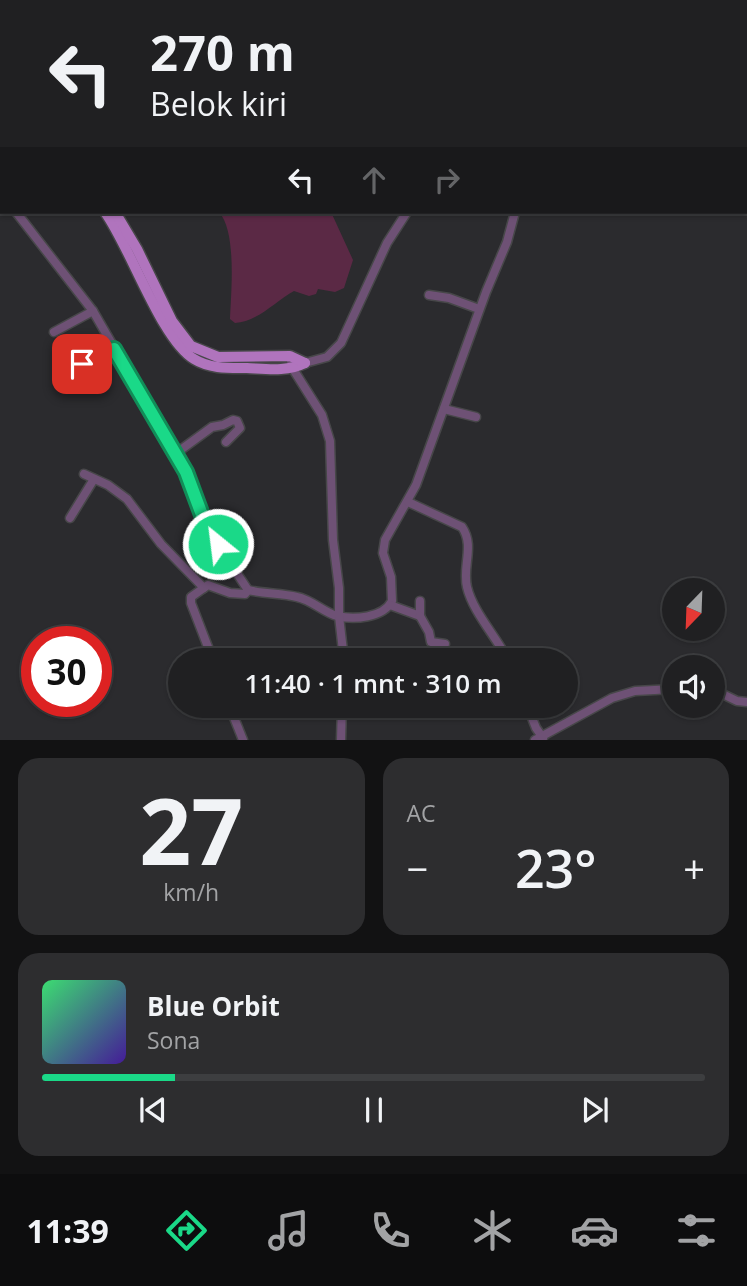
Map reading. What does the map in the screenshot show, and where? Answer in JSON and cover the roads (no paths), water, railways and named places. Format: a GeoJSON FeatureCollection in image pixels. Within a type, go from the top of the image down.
{"type":"FeatureCollection","features":[{"type":"Feature","properties":{"kind":"main road"},"geometry":{"type":"LineString","coordinates":[[106,214],[133,251],[173,321],[191,346],[218,358],[290,356],[305,363]]}},
{"type":"Feature","properties":{"kind":"main road"},"geometry":{"type":"LineString","coordinates":[[116,214],[171,334],[183,350],[195,359],[223,368],[293,369],[305,363]]}},
{"type":"Feature","properties":{"kind":"street"},"geometry":{"type":"LineString","coordinates":[[18,214],[93,311],[186,472],[208,530],[248,590],[307,599],[339,616],[375,615],[390,605],[393,594],[383,553],[384,545],[416,485],[507,242],[514,214]]}},
{"type":"Feature","properties":{"kind":"street"},"geometry":{"type":"LineString","coordinates":[[305,363],[327,357],[341,343],[387,243],[406,214]]}},
{"type":"Feature","properties":{"kind":"street"},"geometry":{"type":"LineString","coordinates":[[429,295],[453,299],[480,309]]}},
{"type":"Feature","properties":{"kind":"street"},"geometry":{"type":"LineString","coordinates":[[54,332],[93,311]]}},
{"type":"Feature","properties":{"kind":"street"},"geometry":{"type":"LineString","coordinates":[[91,345],[107,336]]}},
{"type":"Feature","properties":{"kind":"street"},"geometry":{"type":"LineString","coordinates":[[82,364],[114,349]]}},
{"type":"Feature","properties":{"kind":"street"},"geometry":{"type":"LineString","coordinates":[[290,356],[293,369],[322,415],[330,441],[332,540],[339,589],[343,648]]}},
{"type":"Feature","properties":{"kind":"street"},"geometry":{"type":"LineString","coordinates":[[443,410],[476,417]]}},
{"type":"Feature","properties":{"kind":"street"},"geometry":{"type":"LineString","coordinates":[[175,454],[212,427],[237,421],[240,428],[226,442]]}},
{"type":"Feature","properties":{"kind":"street"},"geometry":{"type":"LineString","coordinates":[[84,474],[115,489],[127,499],[161,544],[204,587]]}},
{"type":"Feature","properties":{"kind":"street"},"geometry":{"type":"LineString","coordinates":[[70,518],[94,479]]}},
{"type":"Feature","properties":{"kind":"street"},"geometry":{"type":"LineString","coordinates":[[408,502],[462,527],[465,531],[469,544],[465,578],[472,604],[502,648]]}},
{"type":"Feature","properties":{"kind":"street"},"geometry":{"type":"LineString","coordinates":[[208,648],[190,600],[194,593],[211,586],[239,594],[245,594],[248,590]]}},
{"type":"Feature","properties":{"kind":"street"},"geometry":{"type":"LineString","coordinates":[[420,601],[420,616],[429,632],[430,642],[445,644]]}},
{"type":"Feature","properties":{"kind":"street"},"geometry":{"type":"LineString","coordinates":[[390,605],[420,616]]}},
{"type":"Feature","properties":{"kind":"street"},"geometry":{"type":"LineString","coordinates":[[532,718],[541,739],[612,698],[635,691],[662,690]]}},
{"type":"Feature","properties":{"kind":"street"},"geometry":{"type":"LineString","coordinates":[[725,695],[747,702]]}},
{"type":"Feature","properties":{"kind":"street"},"geometry":{"type":"LineString","coordinates":[[234,718],[243,740]]}},
{"type":"Feature","properties":{"kind":"street"},"geometry":{"type":"LineString","coordinates":[[341,740],[342,718]]}}]}
